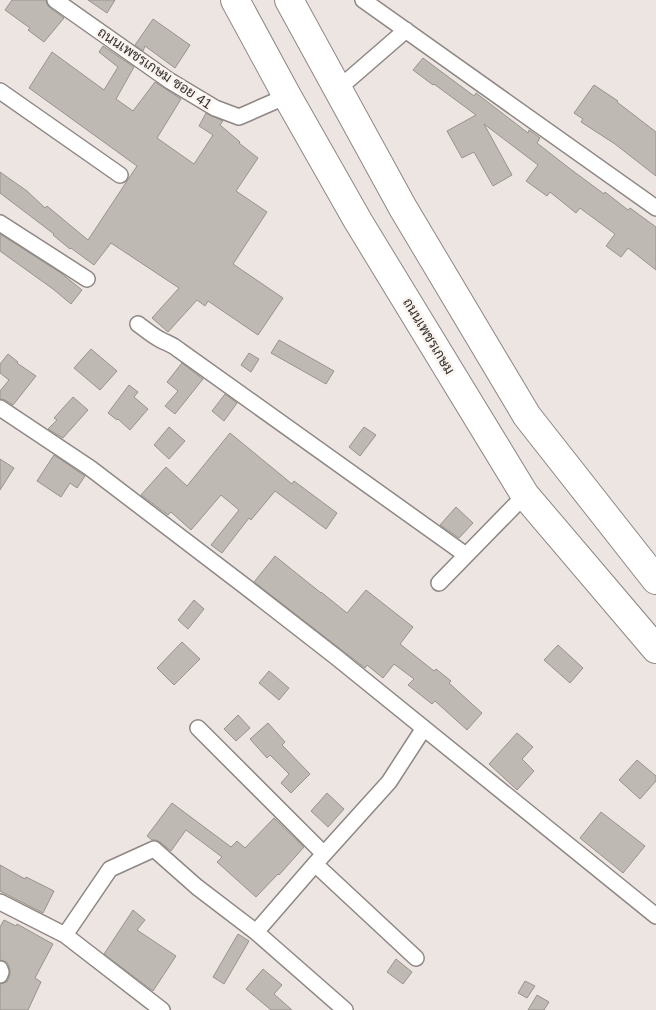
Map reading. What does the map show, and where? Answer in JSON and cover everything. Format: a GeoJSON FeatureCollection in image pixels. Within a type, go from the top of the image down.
{"type":"FeatureCollection","features":[{"type":"Feature","properties":{"kind":"highway","name":"ถนนเพชรเกษม"},"geometry":{"type":"LineString","coordinates":[[235,1],[358,221],[525,495],[656,649]]}},
{"type":"Feature","properties":{"kind":"highway"},"geometry":{"type":"LineString","coordinates":[[296,2],[338,89],[403,208],[527,416],[656,580]]}},
{"type":"Feature","properties":{"kind":"street","name":"ถนนเพชรเกษม ซอย 41"},"geometry":{"type":"LineString","coordinates":[[55,0],[170,81],[215,108],[238,116],[287,96]]}},
{"type":"Feature","properties":{"kind":"street"},"geometry":{"type":"LineString","coordinates":[[363,0],[656,208]]}},
{"type":"Feature","properties":{"kind":"street"},"geometry":{"type":"LineString","coordinates":[[338,89],[406,30]]}},
{"type":"Feature","properties":{"kind":"street"},"geometry":{"type":"LineString","coordinates":[[0,91],[120,175]]}},
{"type":"Feature","properties":{"kind":"street"},"geometry":{"type":"LineString","coordinates":[[0,223],[87,279]]}},
{"type":"Feature","properties":{"kind":"street"},"geometry":{"type":"LineString","coordinates":[[138,324],[163,342],[171,343],[466,555]]}},
{"type":"Feature","properties":{"kind":"street"},"geometry":{"type":"LineString","coordinates":[[0,408],[98,474],[254,593],[656,916]]}},
{"type":"Feature","properties":{"kind":"street"},"geometry":{"type":"LineString","coordinates":[[439,583],[525,495]]}},
{"type":"Feature","properties":{"kind":"street"},"geometry":{"type":"LineString","coordinates":[[198,728],[319,859],[416,958]]}},
{"type":"Feature","properties":{"kind":"street"},"geometry":{"type":"LineString","coordinates":[[256,932],[389,782],[424,728]]}},
{"type":"Feature","properties":{"kind":"street"},"geometry":{"type":"LineString","coordinates":[[65,935],[110,869],[154,849],[197,887],[256,932],[346,1010]]}},
{"type":"Feature","properties":{"kind":"street"},"geometry":{"type":"LineString","coordinates":[[0,902],[65,935],[162,1010]]}},
{"type":"Feature","properties":{"kind":"street"},"geometry":{"type":"LineString","coordinates":[[0,969],[0,975]]}},
{"type":"Feature","properties":{"kind":"building"},"geometry":{"type":"Polygon","coordinates":[[[12,0],[46,0],[49,7],[64,18],[44,42],[28,30],[30,28],[5,10],[12,0]]]}},
{"type":"Feature","properties":{"kind":"building"},"geometry":{"type":"Polygon","coordinates":[[[88,0],[115,0],[107,13],[88,0]]]}},
{"type":"Feature","properties":{"kind":"building"},"geometry":{"type":"Polygon","coordinates":[[[153,19],[190,45],[175,68],[145,46],[143,51],[135,45],[153,19]]]}},
{"type":"Feature","properties":{"kind":"building"},"geometry":{"type":"Polygon","coordinates":[[[103,46],[134,67],[116,99],[133,111],[155,82],[181,99],[157,138],[194,164],[213,135],[199,126],[206,113],[223,121],[220,125],[258,158],[236,191],[267,212],[233,264],[283,298],[258,335],[208,301],[205,306],[197,300],[168,332],[152,318],[179,288],[111,243],[94,265],[70,249],[54,234],[0,193],[0,172],[27,191],[45,208],[47,206],[88,240],[137,166],[29,88],[52,52],[104,90],[118,67],[99,52],[103,46]]]}},
{"type":"Feature","properties":{"kind":"building"},"geometry":{"type":"Polygon","coordinates":[[[423,58],[474,96],[476,93],[528,133],[529,130],[540,138],[537,143],[569,168],[604,194],[605,192],[628,210],[630,208],[656,227],[656,270],[628,248],[621,257],[606,246],[615,234],[580,208],[576,213],[550,192],[547,196],[526,181],[538,165],[484,124],[512,175],[493,186],[474,152],[462,158],[447,131],[476,115],[413,70],[423,58]]]}},
{"type":"Feature","properties":{"kind":"building"},"geometry":{"type":"Polygon","coordinates":[[[594,85],[618,101],[656,132],[656,176],[615,144],[581,122],[583,119],[574,113],[594,85]]]}},
{"type":"Feature","properties":{"kind":"building"},"geometry":{"type":"Polygon","coordinates":[[[0,234],[61,273],[82,290],[71,304],[0,251],[0,234]]]}},
{"type":"Feature","properties":{"kind":"building"},"geometry":{"type":"Polygon","coordinates":[[[279,340],[334,371],[326,384],[271,353],[279,340]]]}},
{"type":"Feature","properties":{"kind":"building"},"geometry":{"type":"Polygon","coordinates":[[[91,349],[117,371],[100,390],[74,368],[91,349]]]}},
{"type":"Feature","properties":{"kind":"building"},"geometry":{"type":"Polygon","coordinates":[[[249,353],[259,359],[251,372],[241,365],[249,353]]]}},
{"type":"Feature","properties":{"kind":"building"},"geometry":{"type":"Polygon","coordinates":[[[8,354],[17,363],[36,376],[13,405],[0,399],[0,391],[9,380],[0,373],[0,364],[8,354]]]}},
{"type":"Feature","properties":{"kind":"building"},"geometry":{"type":"Polygon","coordinates":[[[182,363],[203,379],[175,414],[165,406],[178,391],[167,382],[182,363]]]}},
{"type":"Feature","properties":{"kind":"building"},"geometry":{"type":"Polygon","coordinates":[[[129,385],[138,392],[134,397],[148,409],[130,430],[108,413],[129,385]]]}},
{"type":"Feature","properties":{"kind":"building"},"geometry":{"type":"Polygon","coordinates":[[[225,394],[237,403],[224,421],[212,411],[225,394]]]}},
{"type":"Feature","properties":{"kind":"building"},"geometry":{"type":"Polygon","coordinates":[[[73,397],[88,410],[63,438],[48,429],[57,420],[54,418],[73,397]]]}},
{"type":"Feature","properties":{"kind":"building"},"geometry":{"type":"Polygon","coordinates":[[[169,427],[185,441],[169,459],[154,445],[169,427]]]}},
{"type":"Feature","properties":{"kind":"building"},"geometry":{"type":"Polygon","coordinates":[[[364,427],[376,435],[360,456],[349,447],[364,427]]]}},
{"type":"Feature","properties":{"kind":"building"},"geometry":{"type":"Polygon","coordinates":[[[230,433],[292,484],[294,481],[337,513],[326,529],[275,491],[251,520],[249,518],[222,553],[211,545],[239,510],[221,495],[191,530],[171,512],[168,515],[141,495],[166,467],[187,486],[230,433]]]}},
{"type":"Feature","properties":{"kind":"building"},"geometry":{"type":"Polygon","coordinates":[[[54,455],[85,476],[77,488],[70,483],[61,497],[37,481],[54,455]]]}},
{"type":"Feature","properties":{"kind":"building"},"geometry":{"type":"Polygon","coordinates":[[[0,459],[14,468],[0,490],[0,459]]]}},
{"type":"Feature","properties":{"kind":"building"},"geometry":{"type":"Polygon","coordinates":[[[456,507],[473,523],[459,538],[440,525],[456,507]]]}},
{"type":"Feature","properties":{"kind":"building"},"geometry":{"type":"Polygon","coordinates":[[[275,556],[347,613],[366,590],[413,627],[400,644],[434,671],[436,669],[451,681],[449,683],[482,713],[467,730],[435,701],[432,704],[408,685],[414,679],[394,664],[383,678],[367,665],[365,668],[254,582],[275,556]]]}},
{"type":"Feature","properties":{"kind":"building"},"geometry":{"type":"Polygon","coordinates":[[[194,600],[204,609],[188,629],[178,620],[194,600]]]}},
{"type":"Feature","properties":{"kind":"building"},"geometry":{"type":"Polygon","coordinates":[[[182,642],[200,659],[174,685],[157,668],[182,642]]]}},
{"type":"Feature","properties":{"kind":"building"},"geometry":{"type":"Polygon","coordinates":[[[558,645],[583,668],[570,683],[544,660],[558,645]]]}},
{"type":"Feature","properties":{"kind":"building"},"geometry":{"type":"Polygon","coordinates":[[[269,671],[289,688],[279,700],[259,683],[269,671]]]}},
{"type":"Feature","properties":{"kind":"building"},"geometry":{"type":"Polygon","coordinates":[[[238,715],[250,728],[236,741],[224,729],[238,715]]]}},
{"type":"Feature","properties":{"kind":"building"},"geometry":{"type":"Polygon","coordinates":[[[268,723],[285,742],[282,745],[310,774],[291,793],[281,783],[289,774],[270,755],[267,758],[250,739],[268,723]]]}},
{"type":"Feature","properties":{"kind":"building"},"geometry":{"type":"Polygon","coordinates":[[[517,733],[533,747],[522,759],[534,771],[517,790],[489,764],[517,733]]]}},
{"type":"Feature","properties":{"kind":"building"},"geometry":{"type":"Polygon","coordinates":[[[637,760],[656,776],[656,781],[640,799],[619,780],[637,760]]]}},
{"type":"Feature","properties":{"kind":"building"},"geometry":{"type":"Polygon","coordinates":[[[327,793],[344,809],[328,827],[311,811],[327,793]]]}},
{"type":"Feature","properties":{"kind":"building"},"geometry":{"type":"Polygon","coordinates":[[[172,803],[231,847],[237,841],[245,848],[274,818],[304,847],[256,897],[217,862],[222,857],[186,830],[171,851],[160,842],[152,840],[147,836],[172,803]]]}},
{"type":"Feature","properties":{"kind":"building"},"geometry":{"type":"Polygon","coordinates":[[[601,812],[645,846],[623,873],[580,838],[601,812]]]}},
{"type":"Feature","properties":{"kind":"building"},"geometry":{"type":"Polygon","coordinates":[[[0,865],[25,879],[26,877],[54,891],[43,913],[0,891],[0,865]]]}},
{"type":"Feature","properties":{"kind":"building"},"geometry":{"type":"Polygon","coordinates":[[[133,910],[145,920],[137,930],[176,956],[153,991],[104,954],[133,910]]]}},
{"type":"Feature","properties":{"kind":"building"},"geometry":{"type":"Polygon","coordinates":[[[4,920],[16,926],[17,924],[53,944],[35,978],[41,982],[28,1010],[0,1010],[0,984],[7,982],[10,974],[7,962],[0,960],[0,927],[4,920]]]}},
{"type":"Feature","properties":{"kind":"building"},"geometry":{"type":"Polygon","coordinates":[[[238,934],[249,941],[224,984],[213,977],[238,934]]]}},
{"type":"Feature","properties":{"kind":"building"},"geometry":{"type":"Polygon","coordinates":[[[396,959],[412,972],[403,984],[387,972],[396,959]]]}},
{"type":"Feature","properties":{"kind":"building"},"geometry":{"type":"Polygon","coordinates":[[[263,969],[282,985],[274,994],[292,1010],[271,1010],[246,989],[263,969]]]}},
{"type":"Feature","properties":{"kind":"building"},"geometry":{"type":"Polygon","coordinates":[[[525,981],[535,986],[527,998],[518,993],[525,981]]]}},
{"type":"Feature","properties":{"kind":"building"},"geometry":{"type":"Polygon","coordinates":[[[537,995],[549,1002],[544,1010],[528,1010],[537,995]]]}}]}
